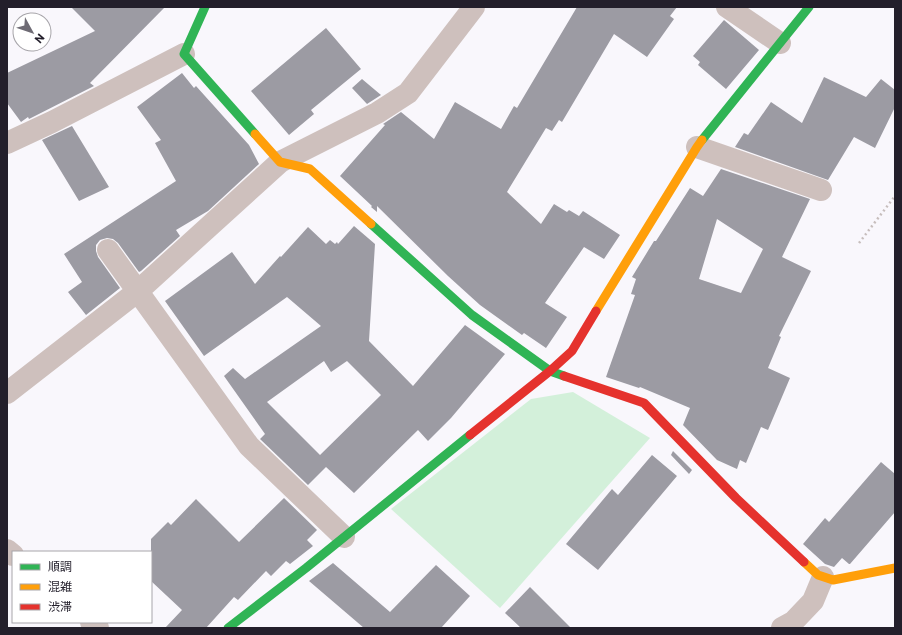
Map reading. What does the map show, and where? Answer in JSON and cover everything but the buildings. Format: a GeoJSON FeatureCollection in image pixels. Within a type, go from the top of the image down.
{"type":"FeatureCollection","features":[{"type":"Feature","properties":{"kind":"street"},"geometry":{"type":"LineString","coordinates":[[7,143],[52,122],[184,54],[205,7]]}},
{"type":"Feature","properties":{"kind":"street"},"geometry":{"type":"LineString","coordinates":[[7,393],[138,291],[280,162],[377,113],[408,93],[474,7]]}},
{"type":"Feature","properties":{"kind":"street"},"geometry":{"type":"LineString","coordinates":[[727,7],[780,43]]}},
{"type":"Feature","properties":{"kind":"street"},"geometry":{"type":"LineString","coordinates":[[228,628],[344,538],[572,352],[697,147],[809,7]]}},
{"type":"Feature","properties":{"kind":"street"},"geometry":{"type":"LineString","coordinates":[[184,54],[280,162],[310,168],[472,315],[550,371],[644,403],[736,498],[818,575],[833,580],[895,568]]}},
{"type":"Feature","properties":{"kind":"street"},"geometry":{"type":"LineString","coordinates":[[697,147],[821,190]]}},
{"type":"Feature","properties":{"kind":"street"},"geometry":{"type":"LineString","coordinates":[[108,250],[249,446],[344,538]]}},
{"type":"Feature","properties":{"kind":"street"},"geometry":{"type":"LineString","coordinates":[[782,628],[793,622],[813,601],[823,577]]}},
{"type":"Feature","properties":{"kind":"path"},"geometry":{"type":"LineString","coordinates":[[859,242],[895,196]]}},
{"type":"Feature","properties":{"kind":"green space"},"geometry":{"type":"Polygon","coordinates":[[[573,392],[650,438],[500,608],[391,509],[531,399],[573,392]]]}},
{"type":"Feature","properties":{"kind":"traffic: fast"},"geometry":{"type":"LineString","coordinates":[[205,7],[184,54],[255,134]]}},
{"type":"Feature","properties":{"kind":"traffic: fast"},"geometry":{"type":"LineString","coordinates":[[702,140],[809,7]]}},
{"type":"Feature","properties":{"kind":"traffic: fast"},"geometry":{"type":"LineString","coordinates":[[371,224],[472,315],[550,371],[564,376]]}},
{"type":"Feature","properties":{"kind":"traffic: fast"},"geometry":{"type":"LineString","coordinates":[[228,628],[306,568],[470,435]]}},
{"type":"Feature","properties":{"kind":"traffic: slow"},"geometry":{"type":"LineString","coordinates":[[255,134],[280,162],[310,169],[371,224]]}},
{"type":"Feature","properties":{"kind":"traffic: slow"},"geometry":{"type":"LineString","coordinates":[[596,311],[702,140]]}},
{"type":"Feature","properties":{"kind":"traffic: slow"},"geometry":{"type":"LineString","coordinates":[[804,562],[818,575],[833,580],[895,568]]}},
{"type":"Feature","properties":{"kind":"traffic: jam"},"geometry":{"type":"LineString","coordinates":[[470,435],[550,371],[572,351],[596,311]]}},
{"type":"Feature","properties":{"kind":"traffic: jam"},"geometry":{"type":"LineString","coordinates":[[564,376],[644,403],[736,498],[804,562]]}}]}
